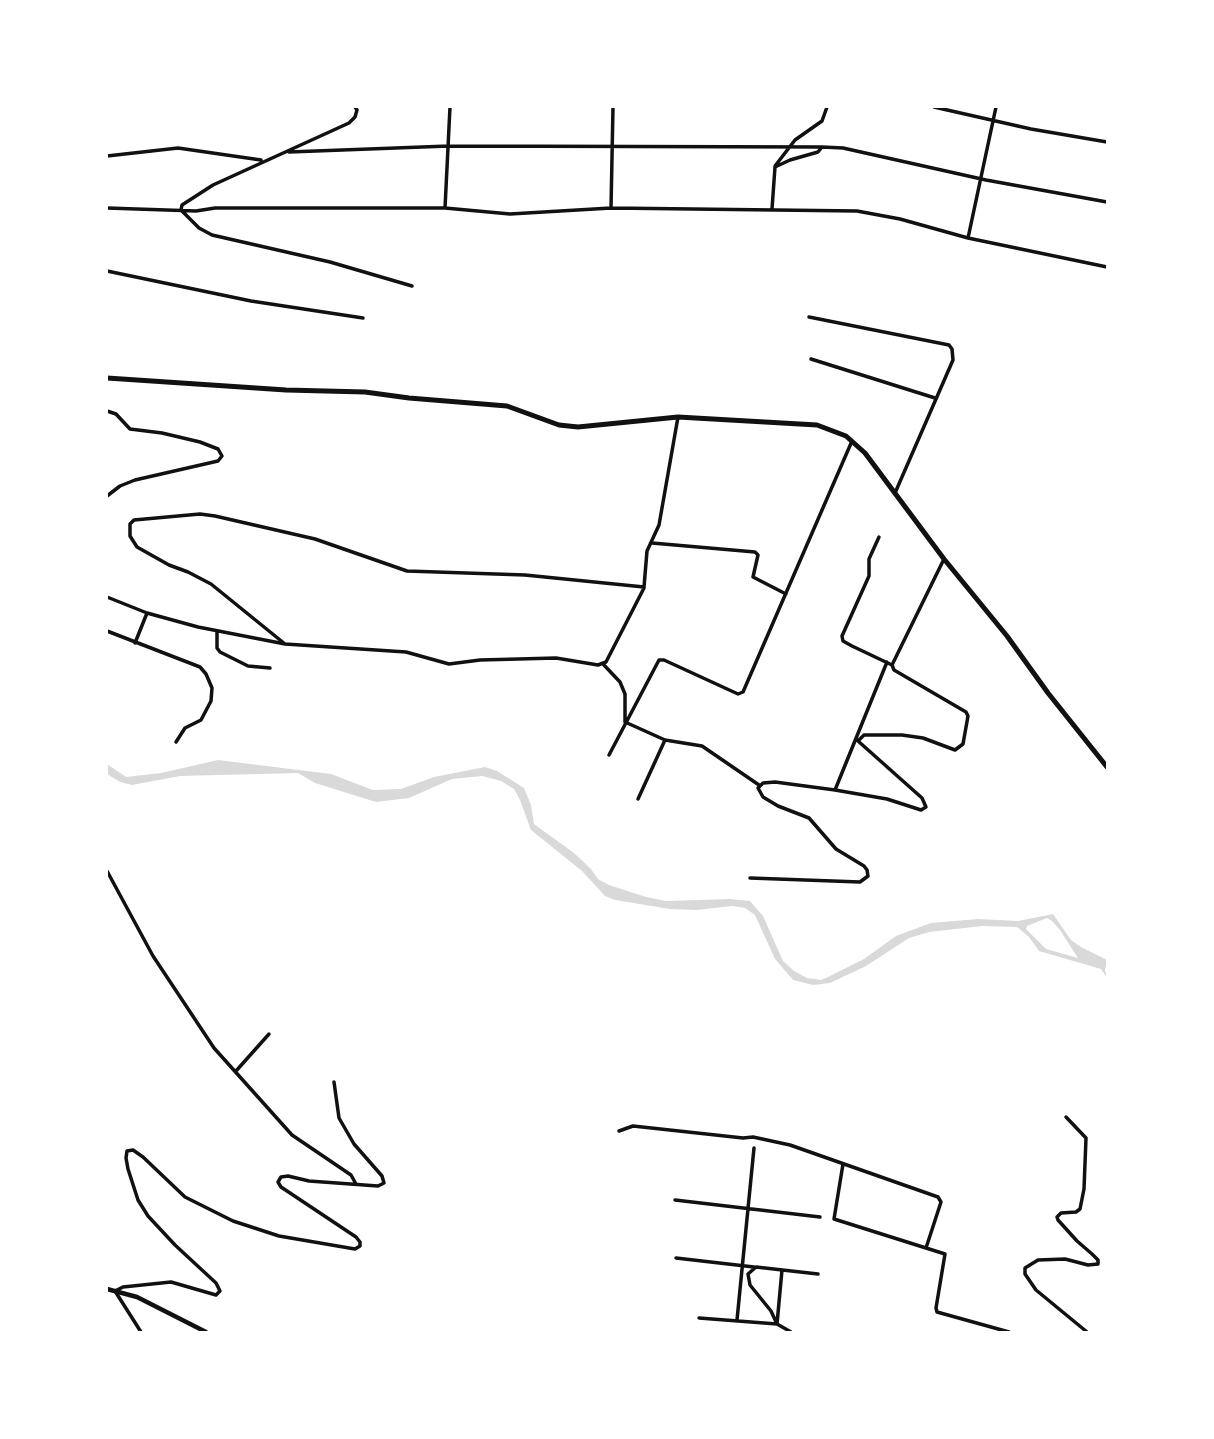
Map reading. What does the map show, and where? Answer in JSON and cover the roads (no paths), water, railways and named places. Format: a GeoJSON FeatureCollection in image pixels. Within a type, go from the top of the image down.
{"type":"FeatureCollection","features":[{"type":"Feature","properties":{"kind":"main road"},"geometry":{"type":"LineString","coordinates":[[107,378],[286,390],[365,392],[507,406],[559,425],[578,427],[678,417],[817,425],[846,436],[865,453],[944,559],[1107,767]]}},
{"type":"Feature","properties":{"kind":"street"},"geometry":{"type":"LineString","coordinates":[[181,210],[182,205],[213,185],[349,123],[355,117],[355,107]]}},
{"type":"Feature","properties":{"kind":"street"},"geometry":{"type":"LineString","coordinates":[[445,208],[450,107]]}},
{"type":"Feature","properties":{"kind":"street"},"geometry":{"type":"LineString","coordinates":[[611,208],[613,107]]}},
{"type":"Feature","properties":{"kind":"street"},"geometry":{"type":"LineString","coordinates":[[772,209],[775,167],[795,140],[822,121],[827,107]]}},
{"type":"Feature","properties":{"kind":"street"},"geometry":{"type":"LineString","coordinates":[[933,107],[1107,142]]}},
{"type":"Feature","properties":{"kind":"street"},"geometry":{"type":"LineString","coordinates":[[968,238],[996,107]]}},
{"type":"Feature","properties":{"kind":"street"},"geometry":{"type":"LineString","coordinates":[[289,152],[449,146],[843,148],[981,179],[1107,202]]}},
{"type":"Feature","properties":{"kind":"street"},"geometry":{"type":"LineString","coordinates":[[775,167],[818,152],[822,147]]}},
{"type":"Feature","properties":{"kind":"street"},"geometry":{"type":"LineString","coordinates":[[107,156],[178,148],[263,161]]}},
{"type":"Feature","properties":{"kind":"street"},"geometry":{"type":"LineString","coordinates":[[107,208],[445,208],[510,214],[611,208],[857,211],[1107,267]]}},
{"type":"Feature","properties":{"kind":"street"},"geometry":{"type":"LineString","coordinates":[[181,210],[199,228],[212,235],[321,259],[412,286]]}},
{"type":"Feature","properties":{"kind":"street"},"geometry":{"type":"LineString","coordinates":[[107,271],[251,301],[363,318]]}},
{"type":"Feature","properties":{"kind":"street"},"geometry":{"type":"LineString","coordinates":[[809,317],[949,345],[953,360],[895,494]]}},
{"type":"Feature","properties":{"kind":"street"},"geometry":{"type":"LineString","coordinates":[[811,359],[935,398]]}},
{"type":"Feature","properties":{"kind":"street"},"geometry":{"type":"LineString","coordinates":[[107,411],[117,414],[130,429],[200,442],[218,449],[222,456],[218,461],[135,480],[120,486],[107,496]]}},
{"type":"Feature","properties":{"kind":"street"},"geometry":{"type":"LineString","coordinates":[[603,664],[644,587],[647,551],[659,525],[678,417]]}},
{"type":"Feature","properties":{"kind":"street"},"geometry":{"type":"LineString","coordinates":[[609,755],[659,660],[741,694],[852,441]]}},
{"type":"Feature","properties":{"kind":"street"},"geometry":{"type":"LineString","coordinates":[[285,644],[211,584],[137,547],[130,536],[130,524],[134,520],[200,514],[315,539],[407,570],[525,575],[644,587]]}},
{"type":"Feature","properties":{"kind":"street"},"geometry":{"type":"LineString","coordinates":[[625,722],[665,740],[702,746],[759,785],[775,782],[887,799],[923,809],[926,807],[922,798],[858,741],[864,735],[902,736],[923,738],[955,750],[962,744],[968,716],[894,670],[889,663],[844,641],[842,636],[869,576],[869,559],[879,537]]}},
{"type":"Feature","properties":{"kind":"street"},"geometry":{"type":"LineString","coordinates":[[652,542],[755,552],[758,555],[753,577],[786,594]]}},
{"type":"Feature","properties":{"kind":"street"},"geometry":{"type":"LineString","coordinates":[[835,790],[889,663],[944,559]]}},
{"type":"Feature","properties":{"kind":"street"},"geometry":{"type":"LineString","coordinates":[[107,597],[147,612],[217,631],[285,644],[406,652],[449,664],[480,660],[556,658],[603,664],[620,681],[625,694],[625,722]]}},
{"type":"Feature","properties":{"kind":"street"},"geometry":{"type":"LineString","coordinates":[[135,644],[147,612]]}},
{"type":"Feature","properties":{"kind":"street"},"geometry":{"type":"LineString","coordinates":[[217,631],[217,648],[220,652],[248,666],[270,668]]}},
{"type":"Feature","properties":{"kind":"street"},"geometry":{"type":"LineString","coordinates":[[107,632],[200,667],[209,679],[212,688],[211,701],[201,720],[185,728],[176,742]]}},
{"type":"Feature","properties":{"kind":"street"},"geometry":{"type":"LineString","coordinates":[[638,799],[665,740]]}},
{"type":"Feature","properties":{"kind":"street"},"geometry":{"type":"LineString","coordinates":[[750,878],[860,882],[868,876],[864,866],[836,849],[809,818],[771,802],[759,793],[759,785]]}},
{"type":"Feature","properties":{"kind":"street"},"geometry":{"type":"LineString","coordinates":[[107,871],[167,978],[214,1048],[292,1135],[351,1175],[356,1184]]}},
{"type":"Feature","properties":{"kind":"street"},"geometry":{"type":"LineString","coordinates":[[236,1072],[269,1034]]}},
{"type":"Feature","properties":{"kind":"street"},"geometry":{"type":"LineString","coordinates":[[115,1291],[123,1287],[171,1282],[216,1295],[220,1291],[216,1283],[148,1216],[138,1200],[128,1169],[126,1154],[130,1150],[143,1157],[178,1192],[208,1210],[279,1236],[358,1248],[360,1242],[356,1237],[281,1187],[278,1182],[281,1177],[288,1176],[309,1181],[383,1185],[384,1180],[354,1144],[339,1118],[334,1082]]}},
{"type":"Feature","properties":{"kind":"street"},"geometry":{"type":"LineString","coordinates":[[1066,1117],[1086,1138],[1084,1189],[1080,1209],[1076,1212],[1061,1213],[1057,1217],[1098,1260],[1098,1264],[1088,1265],[1065,1259],[1038,1260],[1025,1268],[1025,1274],[1036,1290],[1087,1332]]}},
{"type":"Feature","properties":{"kind":"street"},"geometry":{"type":"LineString","coordinates":[[619,1131],[633,1126],[753,1137],[790,1145],[938,1197],[941,1202],[926,1248]]}},
{"type":"Feature","properties":{"kind":"street"},"geometry":{"type":"LineString","coordinates":[[737,1321],[754,1148]]}},
{"type":"Feature","properties":{"kind":"street"},"geometry":{"type":"LineString","coordinates":[[842,1164],[834,1219],[942,1253],[946,1256],[937,1312],[1009,1332]]}},
{"type":"Feature","properties":{"kind":"street"},"geometry":{"type":"LineString","coordinates":[[675,1200],[820,1217]]}},
{"type":"Feature","properties":{"kind":"street"},"geometry":{"type":"LineString","coordinates":[[676,1258],[818,1274]]}},
{"type":"Feature","properties":{"kind":"street"},"geometry":{"type":"LineString","coordinates":[[756,1267],[748,1274],[747,1279],[771,1311],[777,1324]]}},
{"type":"Feature","properties":{"kind":"street"},"geometry":{"type":"LineString","coordinates":[[777,1324],[782,1270]]}},
{"type":"Feature","properties":{"kind":"street"},"geometry":{"type":"LineString","coordinates":[[107,1289],[137,1297],[206,1332]]}},
{"type":"Feature","properties":{"kind":"street"},"geometry":{"type":"LineString","coordinates":[[115,1291],[142,1332]]}},
{"type":"Feature","properties":{"kind":"street"},"geometry":{"type":"LineString","coordinates":[[699,1318],[777,1324],[791,1332]]}}]}
